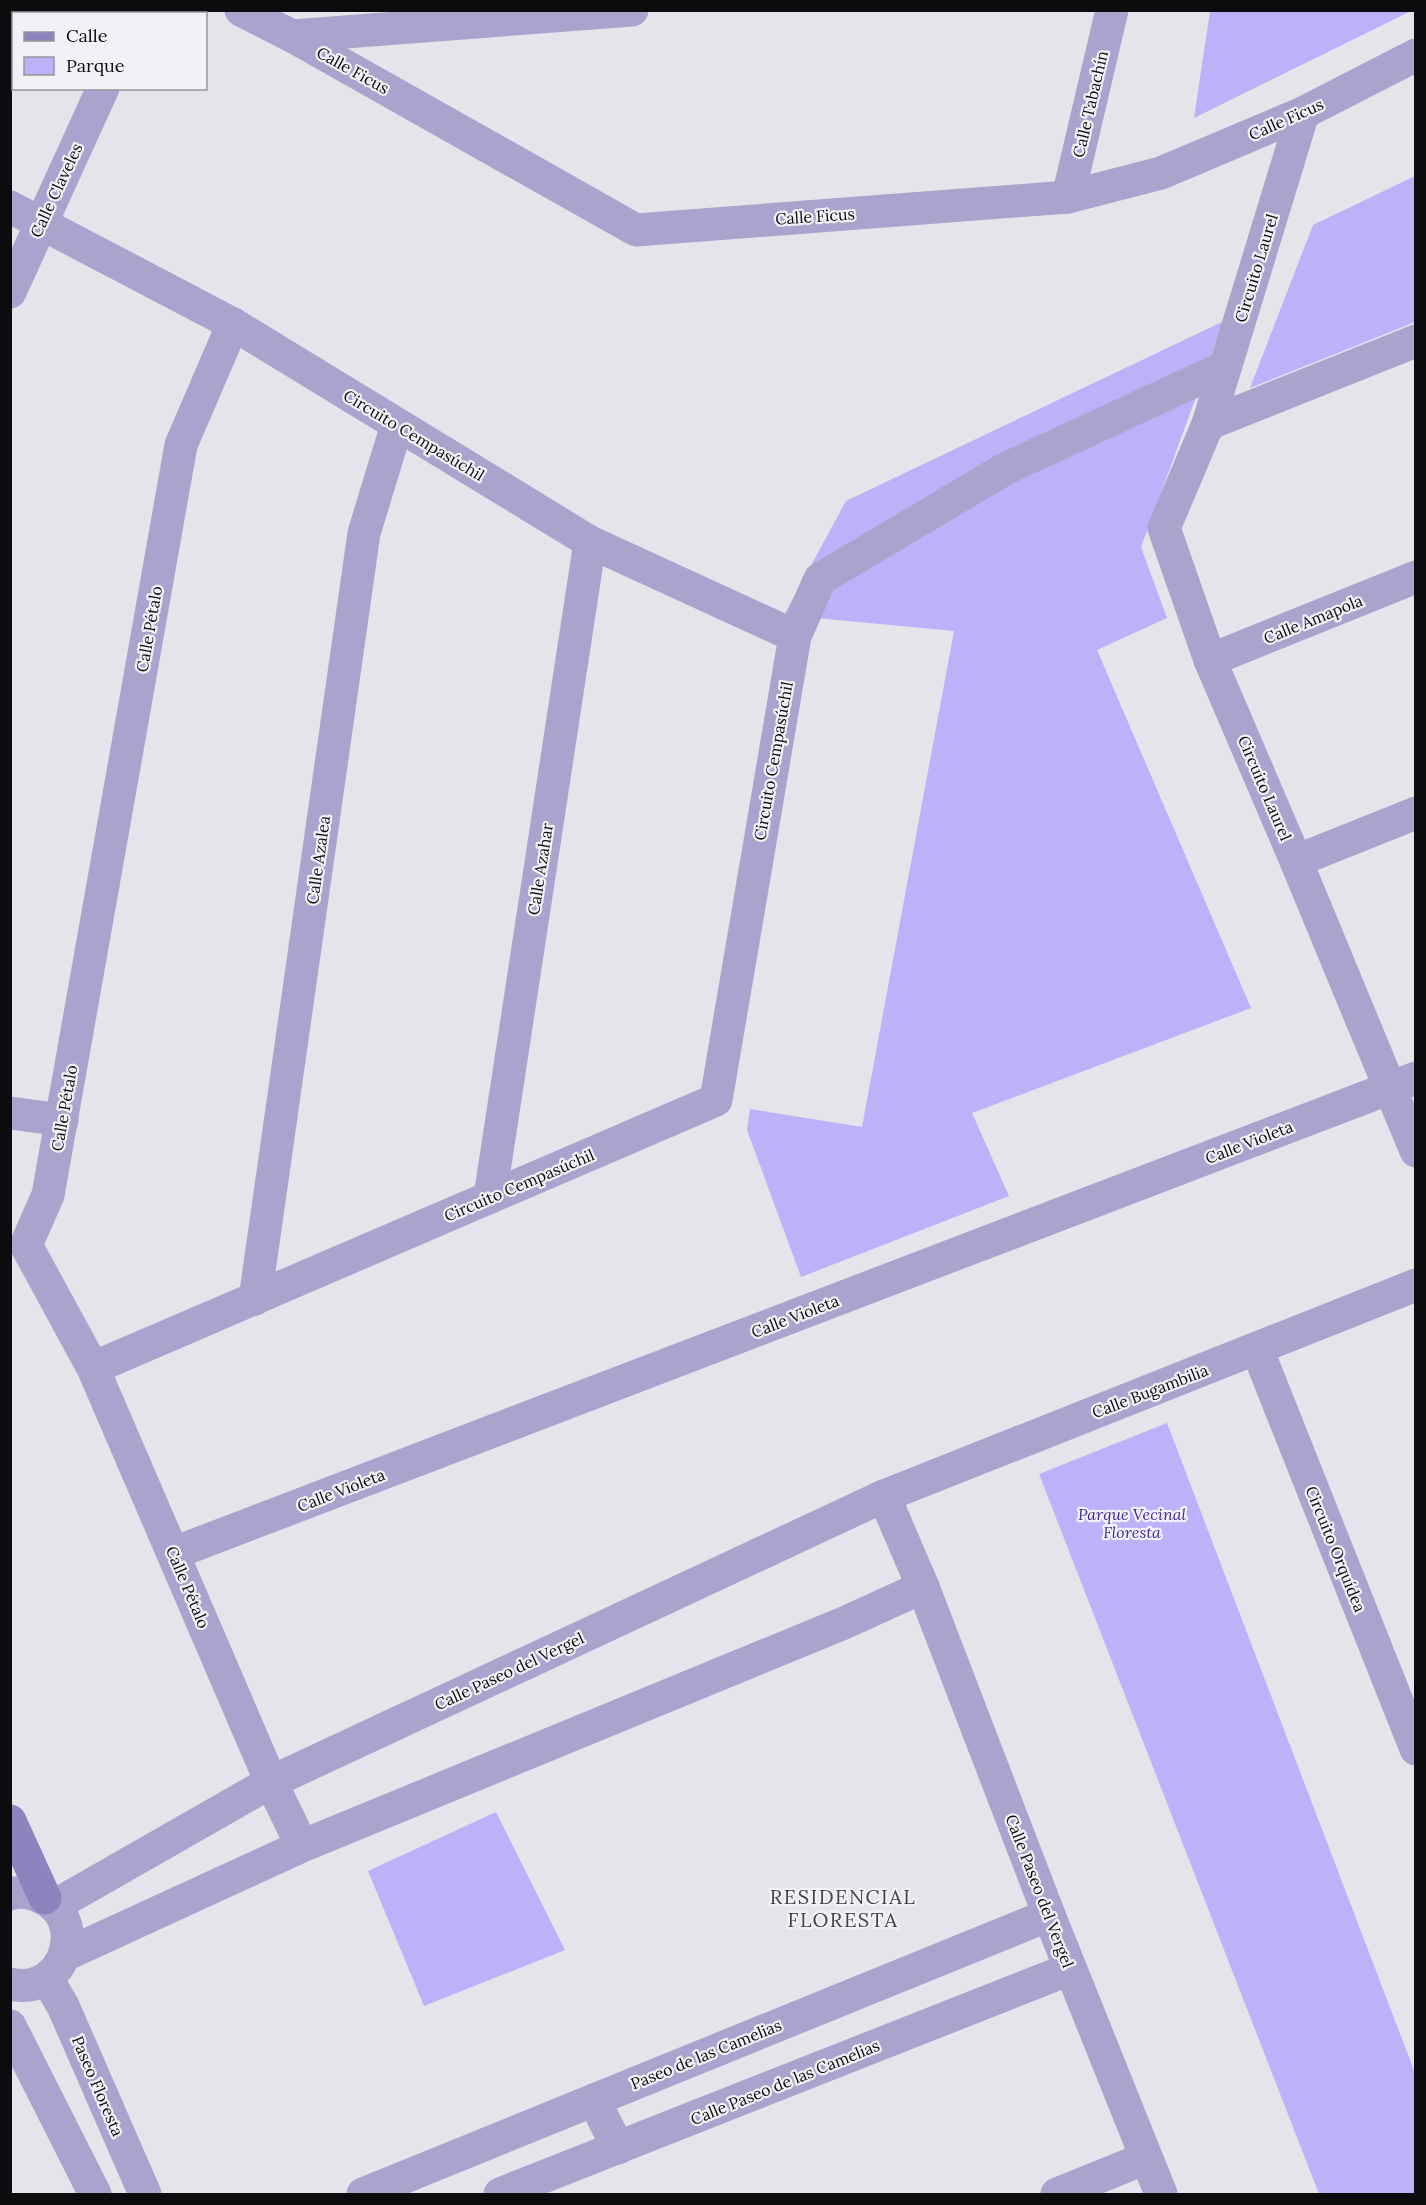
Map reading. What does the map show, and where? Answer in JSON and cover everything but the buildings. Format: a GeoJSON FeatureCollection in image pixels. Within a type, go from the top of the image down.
{"type":"FeatureCollection","features":[{"type":"Feature","properties":{"kind":"street","name":"Calle Ficus"},"geometry":{"type":"LineString","coordinates":[[241,10],[292,36],[636,230],[1068,197],[1161,173],[1303,113],[1416,55]]}},
{"type":"Feature","properties":{"kind":"street"},"geometry":{"type":"LineString","coordinates":[[292,36],[632,10]]}},
{"type":"Feature","properties":{"kind":"street","name":"Calle Tabachín"},"geometry":{"type":"LineString","coordinates":[[1068,197],[1112,10]]}},
{"type":"Feature","properties":{"kind":"street","name":"Calle Claveles"},"geometry":{"type":"LineString","coordinates":[[10,292],[102,90]]}},
{"type":"Feature","properties":{"kind":"street","name":"Circuito Laurel"},"geometry":{"type":"LineString","coordinates":[[1303,113],[1208,424],[1164,528],[1210,660],[1296,861],[1403,1083],[1416,1151]]}},
{"type":"Feature","properties":{"kind":"street","name":"Circuito Cempasúchil"},"geometry":{"type":"LineString","coordinates":[[10,207],[233,324],[590,542],[795,636],[716,1100],[93,1368]]}},
{"type":"Feature","properties":{"kind":"street","name":"Calle Pétalo"},"geometry":{"type":"LineString","coordinates":[[233,324],[181,445],[48,1195],[26,1245],[93,1368],[271,1782],[302,1846]]}},
{"type":"Feature","properties":{"kind":"street"},"geometry":{"type":"LineString","coordinates":[[1208,424],[1416,341]]}},
{"type":"Feature","properties":{"kind":"street"},"geometry":{"type":"LineString","coordinates":[[795,636],[820,579],[1005,470],[1225,367]]}},
{"type":"Feature","properties":{"kind":"street","name":"Calle Azalea"},"geometry":{"type":"LineString","coordinates":[[255,1299],[364,533],[397,425]]}},
{"type":"Feature","properties":{"kind":"street","name":"Calle Azahar"},"geometry":{"type":"LineString","coordinates":[[490,1197],[590,542]]}},
{"type":"Feature","properties":{"kind":"street","name":"Calle Amapola"},"geometry":{"type":"LineString","coordinates":[[1210,660],[1416,577]]}},
{"type":"Feature","properties":{"kind":"street"},"geometry":{"type":"LineString","coordinates":[[1296,861],[1416,813]]}},
{"type":"Feature","properties":{"kind":"street","name":"Calle Violeta"},"geometry":{"type":"LineString","coordinates":[[174,1553],[1403,1083]]}},
{"type":"Feature","properties":{"kind":"street"},"geometry":{"type":"LineString","coordinates":[[10,1113],[62,1120]]}},
{"type":"Feature","properties":{"kind":"street","name":"Calle Bugambilia"},"geometry":{"type":"LineString","coordinates":[[884,1496],[1019,1440],[1416,1285]]}},
{"type":"Feature","properties":{"kind":"street","name":"Circuito Orquídea"},"geometry":{"type":"LineString","coordinates":[[1257,1349],[1416,1749]]}},
{"type":"Feature","properties":{"kind":"street","name":"Calle Paseo del Vergel"},"geometry":{"type":"LineString","coordinates":[[50,1902],[271,1782],[884,1496],[923,1587],[1070,1969],[1161,2194]]}},
{"type":"Feature","properties":{"kind":"street"},"geometry":{"type":"LineString","coordinates":[[10,1984],[32,1984],[57,1966],[302,1846],[844,1623],[923,1587]]}},
{"type":"Feature","properties":{"kind":"street"},"geometry":{"type":"LineString","coordinates":[[10,1821],[50,1902],[66,1922],[69,1938],[57,1966]]}},
{"type":"Feature","properties":{"kind":"street"},"geometry":{"type":"LineString","coordinates":[[10,1894],[31,1893],[50,1902]]}},
{"type":"Feature","properties":{"kind":"street","name":"Paseo de las Camelias"},"geometry":{"type":"LineString","coordinates":[[363,2194],[1049,1915]]}},
{"type":"Feature","properties":{"kind":"street","name":"Paseo Floresta"},"geometry":{"type":"LineString","coordinates":[[57,1966],[63,2006],[145,2194]]}},
{"type":"Feature","properties":{"kind":"street","name":"Calle Paseo de las Camelias"},"geometry":{"type":"LineString","coordinates":[[500,2194],[1070,1969]]}},
{"type":"Feature","properties":{"kind":"street"},"geometry":{"type":"LineString","coordinates":[[10,2026],[95,2194]]}},
{"type":"Feature","properties":{"kind":"street"},"geometry":{"type":"LineString","coordinates":[[594,2100],[618,2148]]}},
{"type":"Feature","properties":{"kind":"street"},"geometry":{"type":"LineString","coordinates":[[1057,2194],[1146,2158]]}},
{"type":"Feature","properties":{"kind":"green space"},"geometry":{"type":"Polygon","coordinates":[[[1210,10],[1411,11],[1194,118],[1210,10]]]}},
{"type":"Feature","properties":{"kind":"green space"},"geometry":{"type":"Polygon","coordinates":[[[1415,176],[1415,322],[1250,388],[1313,225],[1415,176]]]}},
{"type":"Feature","properties":{"kind":"green space"},"geometry":{"type":"Polygon","coordinates":[[[1224,321],[1141,547],[1167,618],[1097,650],[1251,1008],[972,1113],[1009,1196],[801,1277],[747,1130],[750,1109],[862,1127],[954,631],[784,615],[846,501],[1224,321]]]}},
{"type":"Feature","properties":{"kind":"green space","name":"Parque Vecinal Floresta"},"geometry":{"type":"Polygon","coordinates":[[[1167,1423],[1415,2073],[1415,2194],[1319,2194],[1039,1474],[1167,1423]]]}},
{"type":"Feature","properties":{"kind":"green space"},"geometry":{"type":"Polygon","coordinates":[[[496,1812],[565,1950],[424,2006],[368,1871],[496,1812]]]}},
{"type":"Feature","properties":{"kind":"district","name":"RESIDENCIAL FLORESTA"},"geometry":{"type":"Point","coordinates":[843,1908]}}]}
